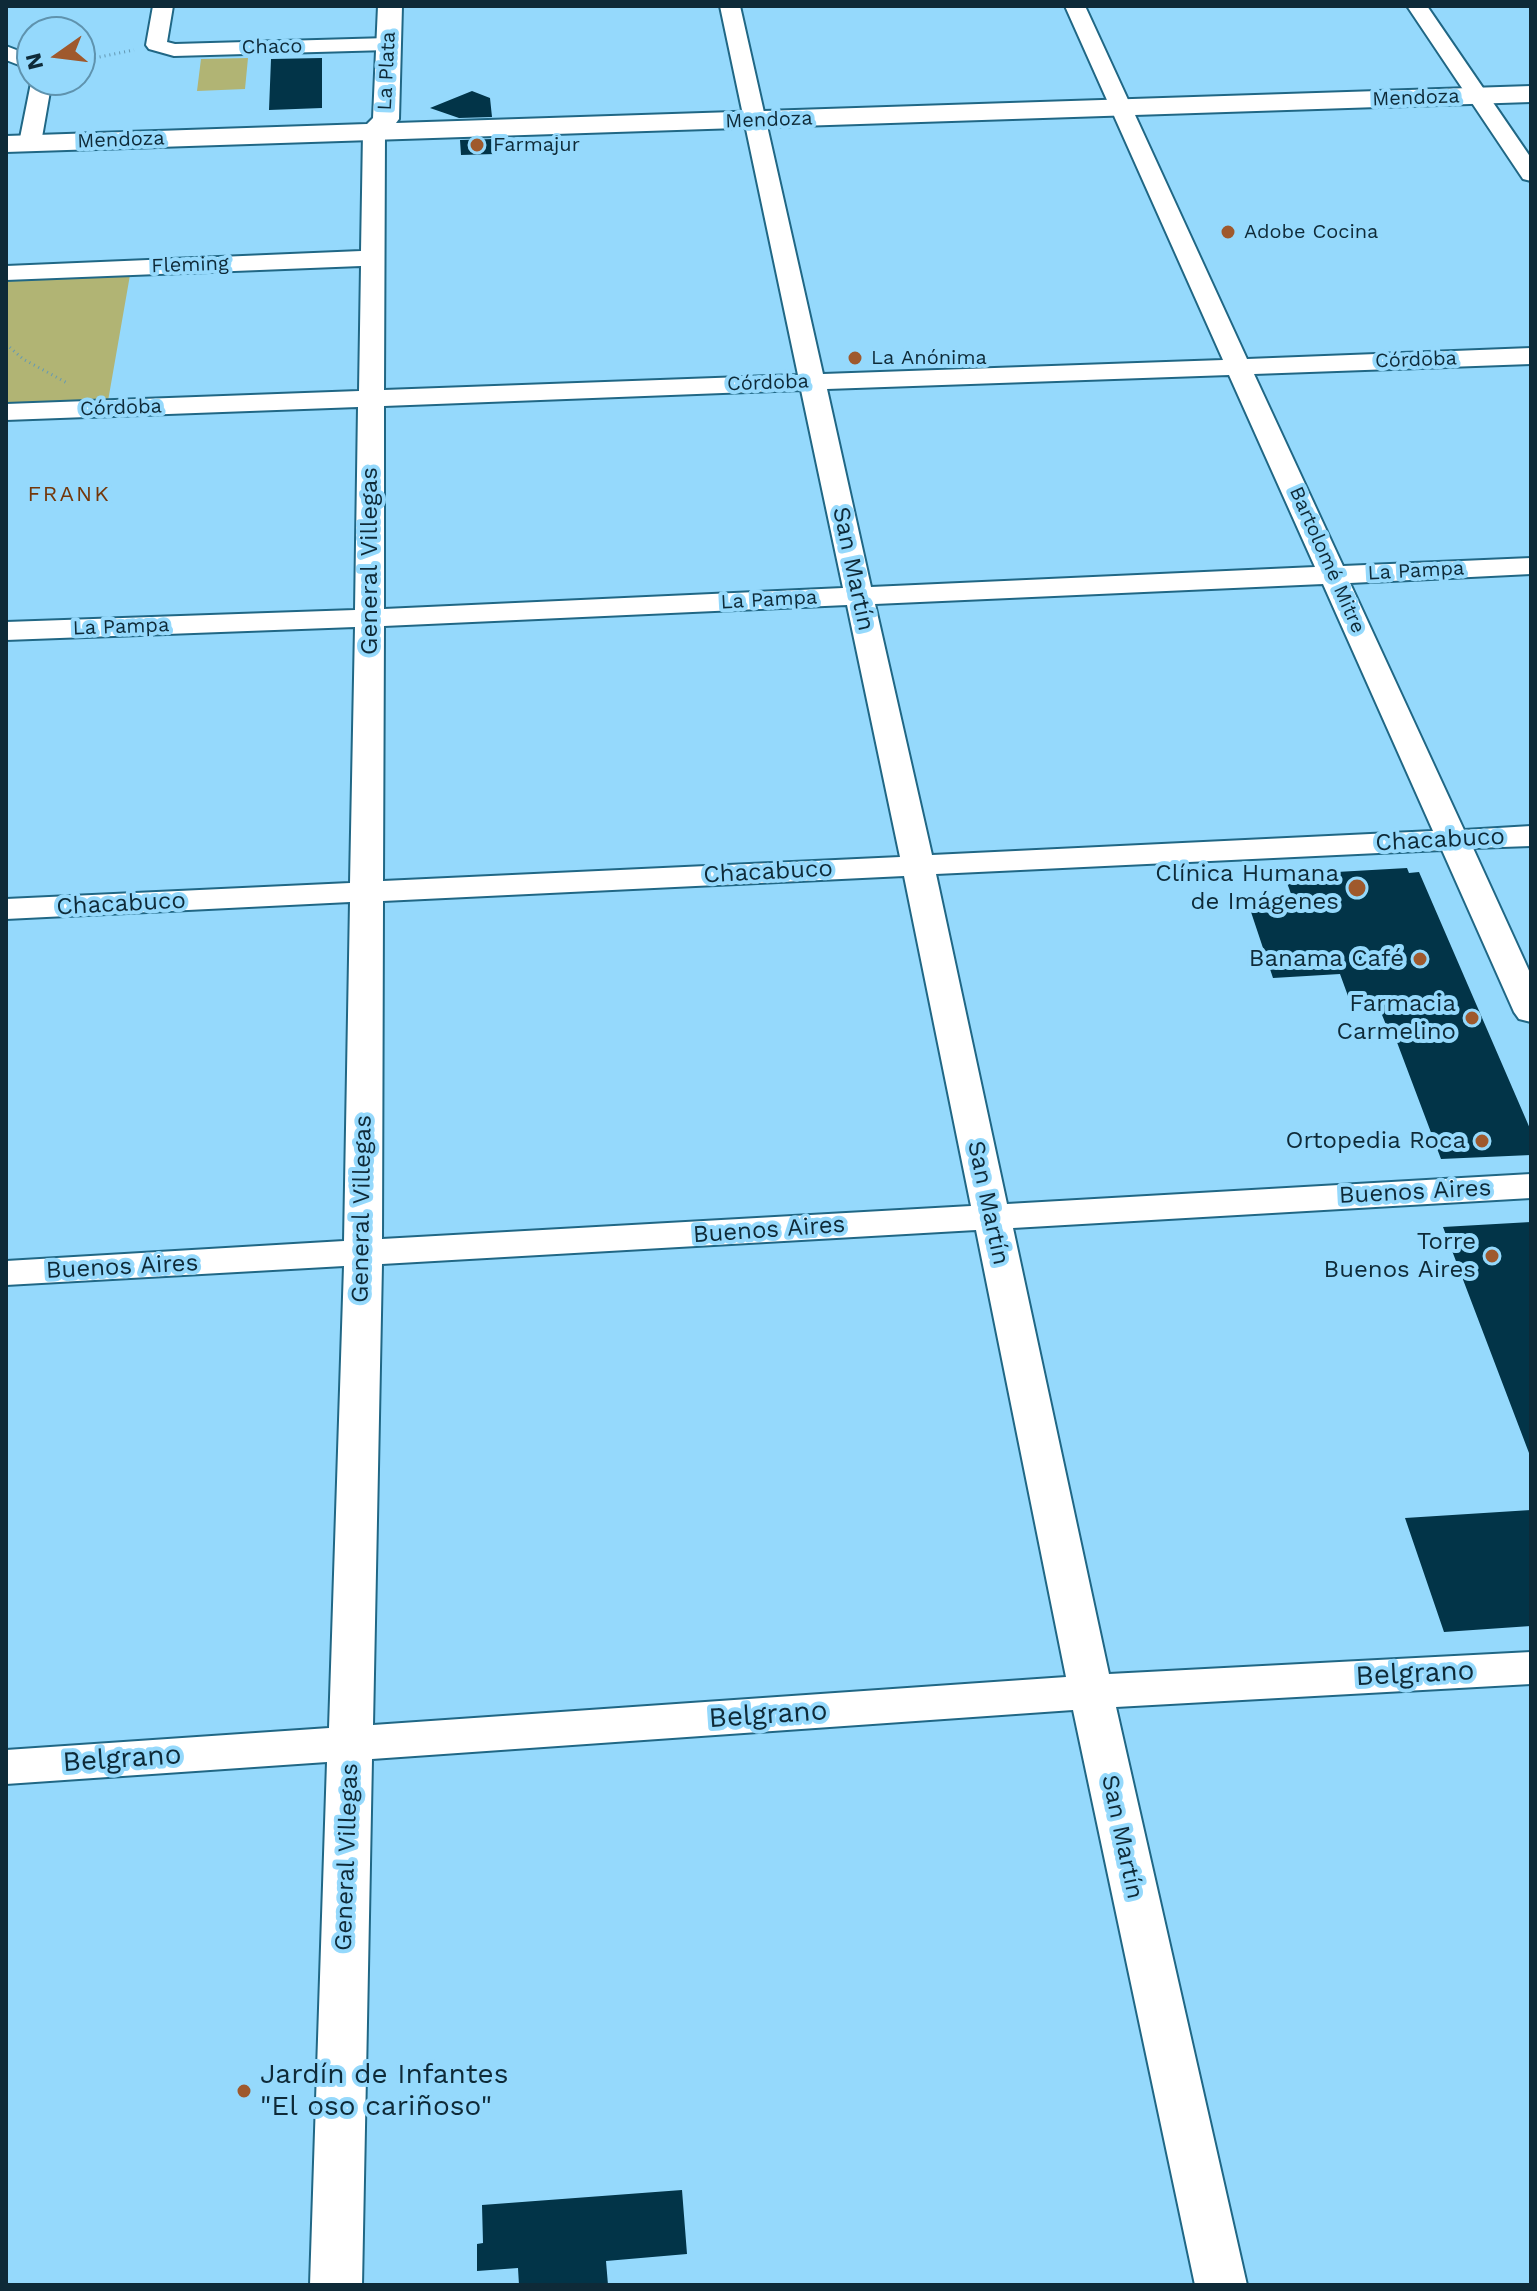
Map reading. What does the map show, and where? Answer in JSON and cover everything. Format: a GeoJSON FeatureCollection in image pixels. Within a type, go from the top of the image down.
{"type":"FeatureCollection","features":[{"type":"Feature","properties":{"kind":"main road","name":"La Plata"},"geometry":{"type":"LineString","coordinates":[[374,133],[386,119],[390,6]]}},
{"type":"Feature","properties":{"kind":"main road","name":"Mendoza"},"geometry":{"type":"LineString","coordinates":[[18,144],[1531,94]]}},
{"type":"Feature","properties":{"kind":"street"},"geometry":{"type":"LineString","coordinates":[[156,45],[163,6]]}},
{"type":"Feature","properties":{"kind":"street","name":"San Martín"},"geometry":{"type":"LineString","coordinates":[[730,6],[918,864],[1091,1692],[1221,2285]]}},
{"type":"Feature","properties":{"kind":"street","name":"Bartolomé Mitre"},"geometry":{"type":"LineString","coordinates":[[1075,6],[1531,1012]]}},
{"type":"Feature","properties":{"kind":"street"},"geometry":{"type":"LineString","coordinates":[[1417,6],[1531,174]]}},
{"type":"Feature","properties":{"kind":"street","name":"Chaco"},"geometry":{"type":"LineString","coordinates":[[156,45],[174,50],[388,44]]}},
{"type":"Feature","properties":{"kind":"street"},"geometry":{"type":"LineString","coordinates":[[18,144],[35,96]]}},
{"type":"Feature","properties":{"kind":"street","name":"General Villegas"},"geometry":{"type":"LineString","coordinates":[[336,2285],[363,1255],[374,133]]}},
{"type":"Feature","properties":{"kind":"street","name":"Fleming"},"geometry":{"type":"LineString","coordinates":[[6,273],[373,258]]}},
{"type":"Feature","properties":{"kind":"street","name":"Córdoba"},"geometry":{"type":"LineString","coordinates":[[6,412],[1531,356]]}},
{"type":"Feature","properties":{"kind":"street","name":"La Pampa"},"geometry":{"type":"LineString","coordinates":[[6,631],[370,618],[1531,566]]}},
{"type":"Feature","properties":{"kind":"street","name":"Chacabuco"},"geometry":{"type":"LineString","coordinates":[[6,909],[1531,836]]}},
{"type":"Feature","properties":{"kind":"street","name":"Buenos Aires"},"geometry":{"type":"LineString","coordinates":[[6,1273],[1531,1186]]}},
{"type":"Feature","properties":{"kind":"street","name":"Belgrano"},"geometry":{"type":"LineString","coordinates":[[6,1767],[1091,1692],[1531,1668]]}},
{"type":"Feature","properties":{"kind":"path"},"geometry":{"type":"LineString","coordinates":[[96,58],[156,45]]}},
{"type":"Feature","properties":{"kind":"path"},"geometry":{"type":"LineString","coordinates":[[6,344],[23,359],[74,387]]}},
{"type":"Feature","properties":{"kind":"green space"},"geometry":{"type":"Polygon","coordinates":[[[248,58],[245,89],[197,91],[201,59],[248,58]]]}},
{"type":"Feature","properties":{"kind":"green space"},"geometry":{"type":"Polygon","coordinates":[[[130,275],[108,401],[6,405],[6,279],[130,275]]]}},
{"type":"Feature","properties":{"kind":"building"},"geometry":{"type":"Polygon","coordinates":[[[322,58],[322,108],[269,110],[271,59],[322,58]]]}},
{"type":"Feature","properties":{"kind":"building"},"geometry":{"type":"Polygon","coordinates":[[[472,91],[490,98],[492,117],[459,118],[430,108],[472,91]]]}},
{"type":"Feature","properties":{"kind":"building","name":"Farmajur"},"geometry":{"type":"Polygon","coordinates":[[[494,139],[495,154],[461,155],[460,140],[494,139]]]}},
{"type":"Feature","properties":{"kind":"building"},"geometry":{"type":"Polygon","coordinates":[[[1407,868],[1409,873],[1419,872],[1531,1131],[1531,1155],[1441,1159],[1395,1037],[1391,1037],[1378,1005],[1352,1007],[1340,974],[1273,978],[1250,909],[1296,907],[1284,875],[1407,868]]]}},
{"type":"Feature","properties":{"kind":"building"},"geometry":{"type":"Polygon","coordinates":[[[1531,1222],[1531,1452],[1529,1453],[1443,1227],[1531,1222]]]}},
{"type":"Feature","properties":{"kind":"building"},"geometry":{"type":"Polygon","coordinates":[[[1531,1510],[1531,1626],[1444,1632],[1405,1518],[1531,1510]]]}},
{"type":"Feature","properties":{"kind":"building"},"geometry":{"type":"Polygon","coordinates":[[[682,2190],[687,2254],[606,2261],[608,2285],[519,2285],[518,2268],[477,2271],[477,2244],[483,2243],[482,2205],[682,2190]]]}},
{"type":"Feature","properties":{"kind":"place","name":"Farmajur"},"geometry":{"type":"Point","coordinates":[477,145]}},
{"type":"Feature","properties":{"kind":"place","name":"Adobe Cocina"},"geometry":{"type":"Point","coordinates":[1228,232]}},
{"type":"Feature","properties":{"kind":"place","name":"La Anónima"},"geometry":{"type":"Point","coordinates":[855,358]}},
{"type":"Feature","properties":{"kind":"place","name":"Clínica Humana de Imágenes"},"geometry":{"type":"Point","coordinates":[1357,888]}},
{"type":"Feature","properties":{"kind":"place","name":"Banama Café"},"geometry":{"type":"Point","coordinates":[1420,959]}},
{"type":"Feature","properties":{"kind":"place","name":"Farmacia Carmelino"},"geometry":{"type":"Point","coordinates":[1472,1018]}},
{"type":"Feature","properties":{"kind":"place","name":"Ortopedia Roca"},"geometry":{"type":"Point","coordinates":[1482,1141]}},
{"type":"Feature","properties":{"kind":"place","name":"Torre Buenos Aires"},"geometry":{"type":"Point","coordinates":[1492,1256]}},
{"type":"Feature","properties":{"kind":"place","name":"Jardín de Infantes \"El oso cariñoso\""},"geometry":{"type":"Point","coordinates":[244,2091]}},
{"type":"Feature","properties":{"kind":"district","name":"FRANK"},"geometry":{"type":"Point","coordinates":[69,495]}}]}
